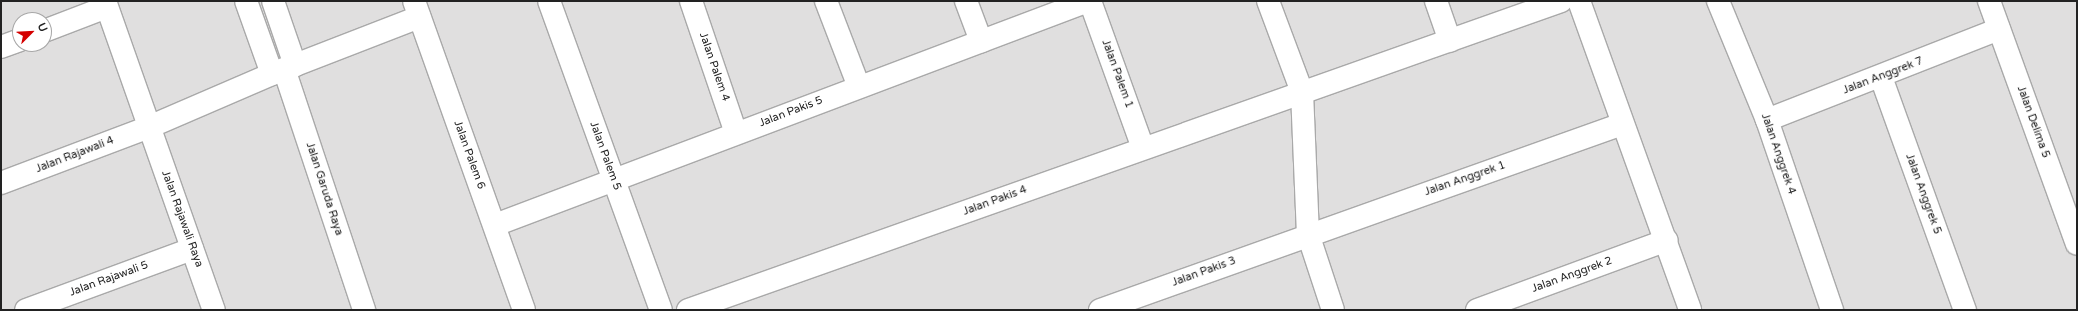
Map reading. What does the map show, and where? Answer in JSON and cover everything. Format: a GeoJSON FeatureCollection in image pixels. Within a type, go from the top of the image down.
{"type":"FeatureCollection","features":[{"type":"Feature","properties":{"kind":"street"},"geometry":{"type":"LineString","coordinates":[[246,1],[283,69]]}},
{"type":"Feature","properties":{"kind":"street"},"geometry":{"type":"LineString","coordinates":[[273,1],[283,69]]}},
{"type":"Feature","properties":{"kind":"street","name":"Jalan Palem 5"},"geometry":{"type":"LineString","coordinates":[[549,1],[661,310]]}},
{"type":"Feature","properties":{"kind":"street","name":"Jalan Palem 4"},"geometry":{"type":"LineString","coordinates":[[691,1],[736,133]]}},
{"type":"Feature","properties":{"kind":"street"},"geometry":{"type":"LineString","coordinates":[[826,1],[859,86]]}},
{"type":"Feature","properties":{"kind":"street"},"geometry":{"type":"LineString","coordinates":[[966,1],[981,41]]}},
{"type":"Feature","properties":{"kind":"street","name":"Jalan Pakis 5"},"geometry":{"type":"LineString","coordinates":[[495,225],[859,86],[1089,1]]}},
{"type":"Feature","properties":{"kind":"street","name":"Jalan Palem 1"},"geometry":{"type":"LineString","coordinates":[[1089,1],[1143,148]]}},
{"type":"Feature","properties":{"kind":"street"},"geometry":{"type":"LineString","coordinates":[[1268,1],[1302,92],[1308,234],[1333,310]]}},
{"type":"Feature","properties":{"kind":"street"},"geometry":{"type":"LineString","coordinates":[[1436,1],[1450,41]]}},
{"type":"Feature","properties":{"kind":"street","name":"Jalan Pakis 4"},"geometry":{"type":"LineString","coordinates":[[688,310],[1561,1]]}},
{"type":"Feature","properties":{"kind":"street"},"geometry":{"type":"LineString","coordinates":[[1579,1],[1622,124],[1667,240],[1690,310]]}},
{"type":"Feature","properties":{"kind":"street","name":"Jalan Anggrek 4"},"geometry":{"type":"LineString","coordinates":[[1718,1],[1767,120],[1832,310]]}},
{"type":"Feature","properties":{"kind":"street","name":"Jalan Delima 5"},"geometry":{"type":"LineString","coordinates":[[1989,1],[2077,244]]}},
{"type":"Feature","properties":{"kind":"street"},"geometry":{"type":"LineString","coordinates":[[52,28],[106,4]]}},
{"type":"Feature","properties":{"kind":"street","name":"Jalan Rajawali Raya"},"geometry":{"type":"LineString","coordinates":[[106,4],[214,310]]}},
{"type":"Feature","properties":{"kind":"street","name":"Jalan Rajawali 4"},"geometry":{"type":"LineString","coordinates":[[1,183],[149,127],[416,9]]}},
{"type":"Feature","properties":{"kind":"street","name":"Jalan Palem 6"},"geometry":{"type":"LineString","coordinates":[[416,9],[495,225],[524,310]]}},
{"type":"Feature","properties":{"kind":"street","name":"Jalan Anggrek 7"},"geometry":{"type":"LineString","coordinates":[[1767,120],[1881,77],[1999,29]]}},
{"type":"Feature","properties":{"kind":"street"},"geometry":{"type":"LineString","coordinates":[[1,47],[12,43]]}},
{"type":"Feature","properties":{"kind":"street","name":"Jalan Garuda Raya"},"geometry":{"type":"LineString","coordinates":[[283,69],[364,310]]}},
{"type":"Feature","properties":{"kind":"street","name":"Jalan Anggrek 5"},"geometry":{"type":"LineString","coordinates":[[1881,77],[1965,310]]}},
{"type":"Feature","properties":{"kind":"street","name":"Jalan Anggrek 1"},"geometry":{"type":"LineString","coordinates":[[1308,234],[1622,124]]}},
{"type":"Feature","properties":{"kind":"street","name":"Jalan Pakis 3"},"geometry":{"type":"LineString","coordinates":[[1100,310],[1308,234]]}},
{"type":"Feature","properties":{"kind":"street","name":"Jalan Anggrek 2"},"geometry":{"type":"LineString","coordinates":[[1477,310],[1667,240]]}},
{"type":"Feature","properties":{"kind":"street","name":"Jalan Rajawali 5"},"geometry":{"type":"LineString","coordinates":[[26,310],[192,249]]}},
{"type":"Feature","properties":{"kind":"shaded area"},"geometry":{"type":"Polygon","coordinates":[[[1,1],[2077,1],[2077,310],[1,310],[1,1]]]}}]}
